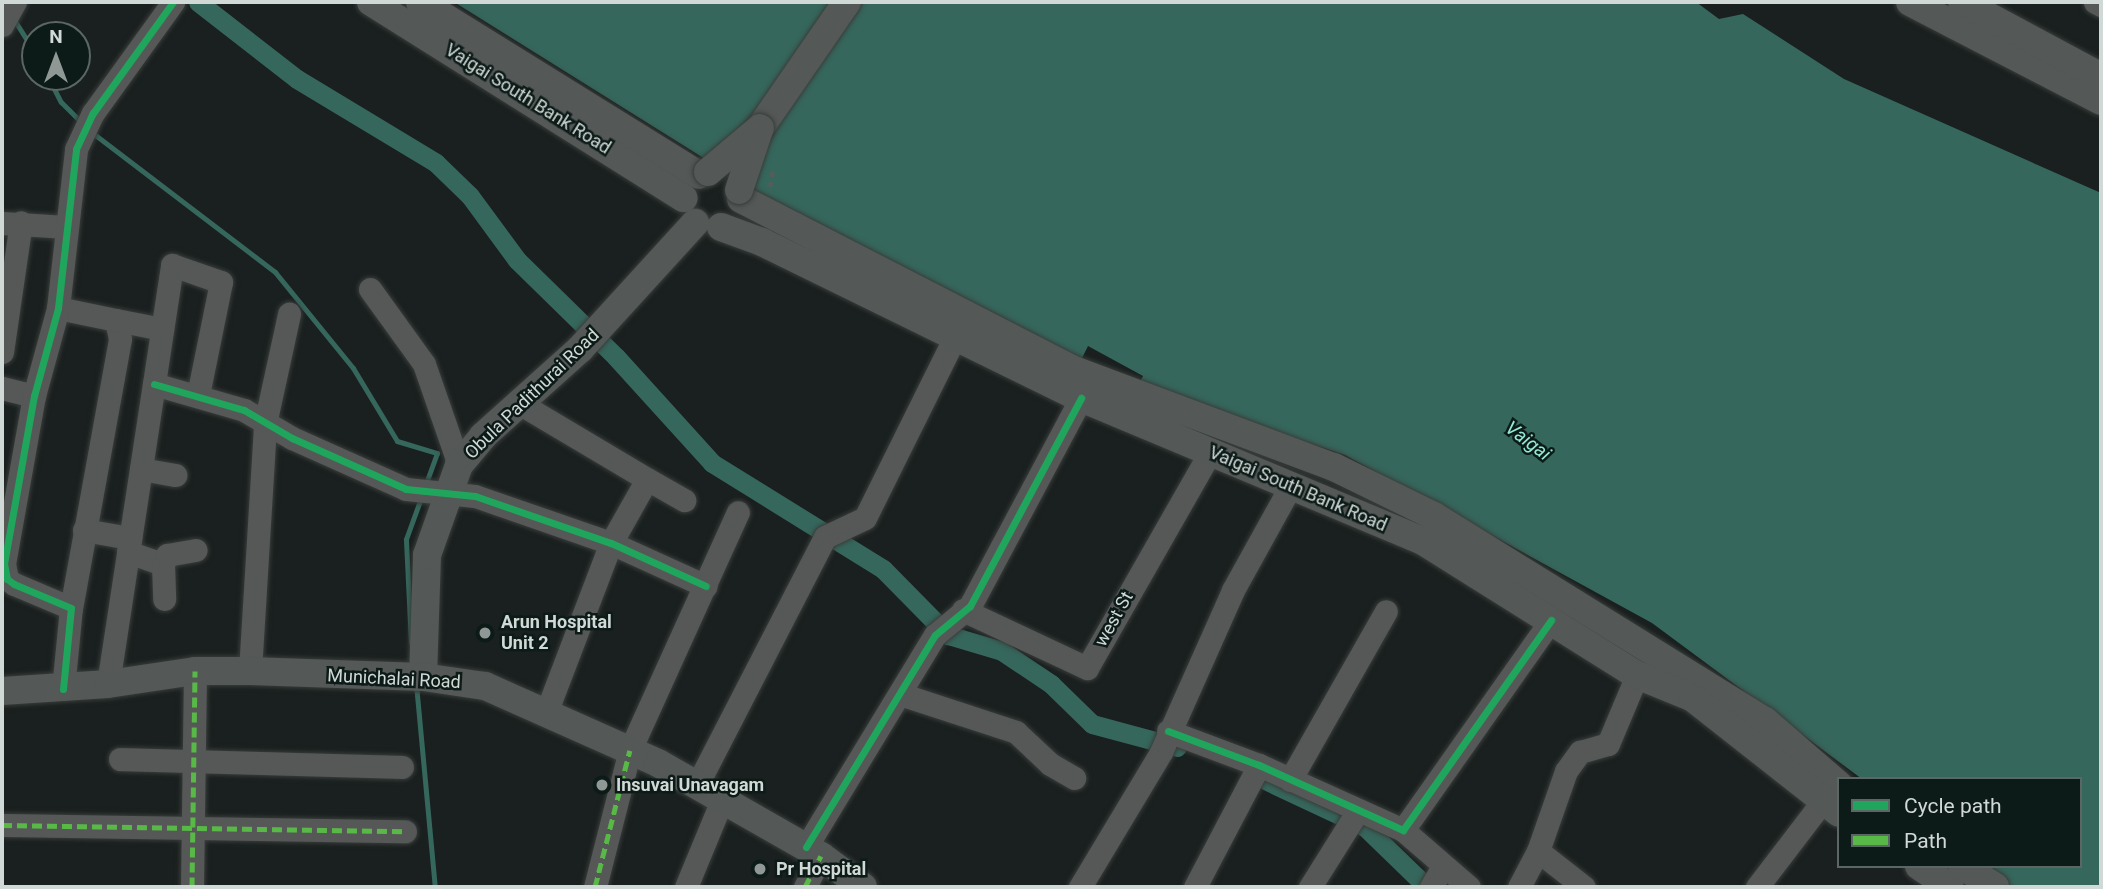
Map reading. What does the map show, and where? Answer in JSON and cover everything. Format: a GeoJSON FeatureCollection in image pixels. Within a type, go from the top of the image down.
{"type":"FeatureCollection","features":[{"type":"Feature","properties":{"kind":"main road","name":"Vaigai South Bank Road"},"geometry":{"type":"LineString","coordinates":[[371,2],[701,199]]}},
{"type":"Feature","properties":{"kind":"main road","name":"Vaigai South Bank Road"},"geometry":{"type":"LineString","coordinates":[[420,2],[762,242],[1081,398],[1423,541],[1637,675],[1693,698],[1833,800]]}},
{"type":"Feature","properties":{"kind":"main road"},"geometry":{"type":"LineString","coordinates":[[760,128],[736,216],[701,199],[760,128],[847,2]]}},
{"type":"Feature","properties":{"kind":"main road"},"geometry":{"type":"LineString","coordinates":[[1910,2],[2101,101]]}},
{"type":"Feature","properties":{"kind":"main road"},"geometry":{"type":"LineString","coordinates":[[1962,2],[2101,77]]}},
{"type":"Feature","properties":{"kind":"main road","name":"Vaigai South Bank Road"},"geometry":{"type":"LineString","coordinates":[[701,199],[727,176],[740,194],[1074,370],[1334,467],[1434,516],[1765,720],[1833,800]]}},
{"type":"Feature","properties":{"kind":"main road","name":"Obula Padithurai Road"},"geometry":{"type":"LineString","coordinates":[[410,678],[422,585],[439,495],[459,465],[519,403],[580,349],[601,326],[701,199]]}},
{"type":"Feature","properties":{"kind":"main road","name":"Munichalai Road"},"geometry":{"type":"LineString","coordinates":[[2,691],[63,689],[195,671],[410,678],[485,686],[630,750],[696,785],[813,852],[863,887]]}},
{"type":"Feature","properties":{"kind":"main road"},"geometry":{"type":"LineString","coordinates":[[1922,868],[1950,887]]}},
{"type":"Feature","properties":{"kind":"main road"},"geometry":{"type":"LineString","coordinates":[[1965,868],[1995,887]]}},
{"type":"Feature","properties":{"kind":"street"},"geometry":{"type":"LineString","coordinates":[[71,608],[14,584],[7,579],[3,565],[34,396],[58,309],[76,149],[93,113],[173,2]]}},
{"type":"Feature","properties":{"kind":"street"},"geometry":{"type":"LineString","coordinates":[[2095,2],[2101,5]]}},
{"type":"Feature","properties":{"kind":"street"},"geometry":{"type":"LineString","coordinates":[[2,352],[11,223],[67,227]]}},
{"type":"Feature","properties":{"kind":"street"},"geometry":{"type":"LineString","coordinates":[[108,684],[172,265],[221,282],[198,395]]}},
{"type":"Feature","properties":{"kind":"street"},"geometry":{"type":"LineString","coordinates":[[370,289],[424,364],[459,465]]}},
{"type":"Feature","properties":{"kind":"street"},"geometry":{"type":"LineString","coordinates":[[58,309],[162,329]]}},
{"type":"Feature","properties":{"kind":"street"},"geometry":{"type":"LineString","coordinates":[[250,671],[265,424],[289,314]]}},
{"type":"Feature","properties":{"kind":"street"},"geometry":{"type":"LineString","coordinates":[[63,689],[71,608],[120,339],[116,320]]}},
{"type":"Feature","properties":{"kind":"street"},"geometry":{"type":"LineString","coordinates":[[696,785],[830,532],[850,527],[865,517],[955,337]]}},
{"type":"Feature","properties":{"kind":"street"},"geometry":{"type":"LineString","coordinates":[[154,384],[244,410],[265,424],[406,489],[439,495],[475,496],[611,543],[706,586]]}},
{"type":"Feature","properties":{"kind":"street"},"geometry":{"type":"LineString","coordinates":[[2,388],[34,396]]}},
{"type":"Feature","properties":{"kind":"street"},"geometry":{"type":"LineString","coordinates":[[805,887],[813,852],[900,694],[949,623],[1081,398]]}},
{"type":"Feature","properties":{"kind":"street"},"geometry":{"type":"LineString","coordinates":[[519,403],[684,500]]}},
{"type":"Feature","properties":{"kind":"street","name":"west St"},"geometry":{"type":"LineString","coordinates":[[949,623],[1087,668],[1210,452]]}},
{"type":"Feature","properties":{"kind":"street"},"geometry":{"type":"LineString","coordinates":[[141,469],[175,475]]}},
{"type":"Feature","properties":{"kind":"street"},"geometry":{"type":"LineString","coordinates":[[546,713],[611,543],[647,479]]}},
{"type":"Feature","properties":{"kind":"street"},"geometry":{"type":"LineString","coordinates":[[1080,887],[1164,742],[1233,590],[1290,487]]}},
{"type":"Feature","properties":{"kind":"street"},"geometry":{"type":"LineString","coordinates":[[595,887],[630,750],[738,512]]}},
{"type":"Feature","properties":{"kind":"street"},"geometry":{"type":"LineString","coordinates":[[84,530],[129,545],[163,564]]}},
{"type":"Feature","properties":{"kind":"street"},"geometry":{"type":"LineString","coordinates":[[164,599],[163,564],[167,555],[196,550]]}},
{"type":"Feature","properties":{"kind":"street"},"geometry":{"type":"LineString","coordinates":[[1290,780],[1386,611]]}},
{"type":"Feature","properties":{"kind":"street"},"geometry":{"type":"LineString","coordinates":[[1403,830],[1551,620]]}},
{"type":"Feature","properties":{"kind":"street"},"geometry":{"type":"LineString","coordinates":[[191,887],[195,671]]}},
{"type":"Feature","properties":{"kind":"street"},"geometry":{"type":"LineString","coordinates":[[1519,887],[1538,851],[1566,771],[1580,752],[1608,744],[1637,675]]}},
{"type":"Feature","properties":{"kind":"street"},"geometry":{"type":"LineString","coordinates":[[900,694],[1017,732],[1050,764],[1074,778]]}},
{"type":"Feature","properties":{"kind":"street"},"geometry":{"type":"LineString","coordinates":[[1164,742],[1255,775],[1290,780],[1352,821],[1403,830],[1437,877],[1469,887]]}},
{"type":"Feature","properties":{"kind":"street"},"geometry":{"type":"LineString","coordinates":[[120,759],[192,763],[402,766]]}},
{"type":"Feature","properties":{"kind":"street"},"geometry":{"type":"LineString","coordinates":[[1195,887],[1255,775]]}},
{"type":"Feature","properties":{"kind":"street"},"geometry":{"type":"LineString","coordinates":[[686,887],[722,800]]}},
{"type":"Feature","properties":{"kind":"street"},"geometry":{"type":"LineString","coordinates":[[1757,887],[1833,800]]}},
{"type":"Feature","properties":{"kind":"street"},"geometry":{"type":"LineString","coordinates":[[1310,887],[1352,821]]}},
{"type":"Feature","properties":{"kind":"street"},"geometry":{"type":"LineString","coordinates":[[2,825],[405,831]]}},
{"type":"Feature","properties":{"kind":"street"},"geometry":{"type":"LineString","coordinates":[[1538,851],[1584,887]]}},
{"type":"Feature","properties":{"kind":"water","name":"Vaigai"},"geometry":{"type":"Polygon","coordinates":[[[454,2],[1696,2],[1719,19],[1743,14],[1844,79],[2101,193],[2101,887],[2012,887],[1985,868],[2082,868],[2082,777],[1859,777],[1652,623],[1345,455],[1138,386],[1143,376],[1088,346],[1081,360],[774,202],[454,2]]]}},
{"type":"Feature","properties":{"kind":"waterway"},"geometry":{"type":"LineString","coordinates":[[198,2],[297,79],[436,163],[470,196],[517,260],[616,357],[712,463],[883,569],[948,635],[1002,651],[1051,684],[1092,724],[1177,747]]}},
{"type":"Feature","properties":{"kind":"waterway"},"geometry":{"type":"LineString","coordinates":[[13,18],[21,31]]}},
{"type":"Feature","properties":{"kind":"waterway"},"geometry":{"type":"LineString","coordinates":[[55,91],[61,102],[81,122]]}},
{"type":"Feature","properties":{"kind":"waterway"},"geometry":{"type":"LineString","coordinates":[[90,131],[275,272],[353,368],[397,441],[437,453],[425,486]]}},
{"type":"Feature","properties":{"kind":"waterway"},"geometry":{"type":"LineString","coordinates":[[411,643],[406,539],[422,495]]}},
{"type":"Feature","properties":{"kind":"waterway"},"geometry":{"type":"LineString","coordinates":[[416,684],[435,887]]}},
{"type":"Feature","properties":{"kind":"waterway"},"geometry":{"type":"LineString","coordinates":[[1267,781],[1365,827],[1427,887]]}},
{"type":"Feature","properties":{"kind":"marked path"},"geometry":{"type":"LineString","coordinates":[[192,887],[195,671]]}},
{"type":"Feature","properties":{"kind":"marked path"},"geometry":{"type":"LineString","coordinates":[[595,887],[630,750]]}},
{"type":"Feature","properties":{"kind":"marked path"},"geometry":{"type":"LineString","coordinates":[[2,825],[405,831]]}},
{"type":"Feature","properties":{"kind":"marked path"},"geometry":{"type":"LineString","coordinates":[[805,887],[821,856]]}},
{"type":"Feature","properties":{"kind":"cycle path"},"geometry":{"type":"LineString","coordinates":[[63,689],[71,608],[14,584],[7,579],[4,564],[34,396],[58,308],[76,149],[93,113],[173,2]]}},
{"type":"Feature","properties":{"kind":"cycle path"},"geometry":{"type":"LineString","coordinates":[[154,384],[244,410],[292,438],[406,489],[475,496],[611,543],[706,586]]}},
{"type":"Feature","properties":{"kind":"cycle path"},"geometry":{"type":"LineString","coordinates":[[806,847],[935,635],[970,606],[1081,398]]}},
{"type":"Feature","properties":{"kind":"cycle path"},"geometry":{"type":"LineString","coordinates":[[1168,731],[1259,765],[1403,830],[1551,620]]}},
{"type":"Feature","properties":{"kind":"place","name":"Arun Hospital Unit 2"},"geometry":{"type":"Point","coordinates":[485,633]}},
{"type":"Feature","properties":{"kind":"place","name":"Insuvai Unavagam"},"geometry":{"type":"Point","coordinates":[602,785]}},
{"type":"Feature","properties":{"kind":"place","name":"Pr Hospital"},"geometry":{"type":"Point","coordinates":[760,869]}}]}
